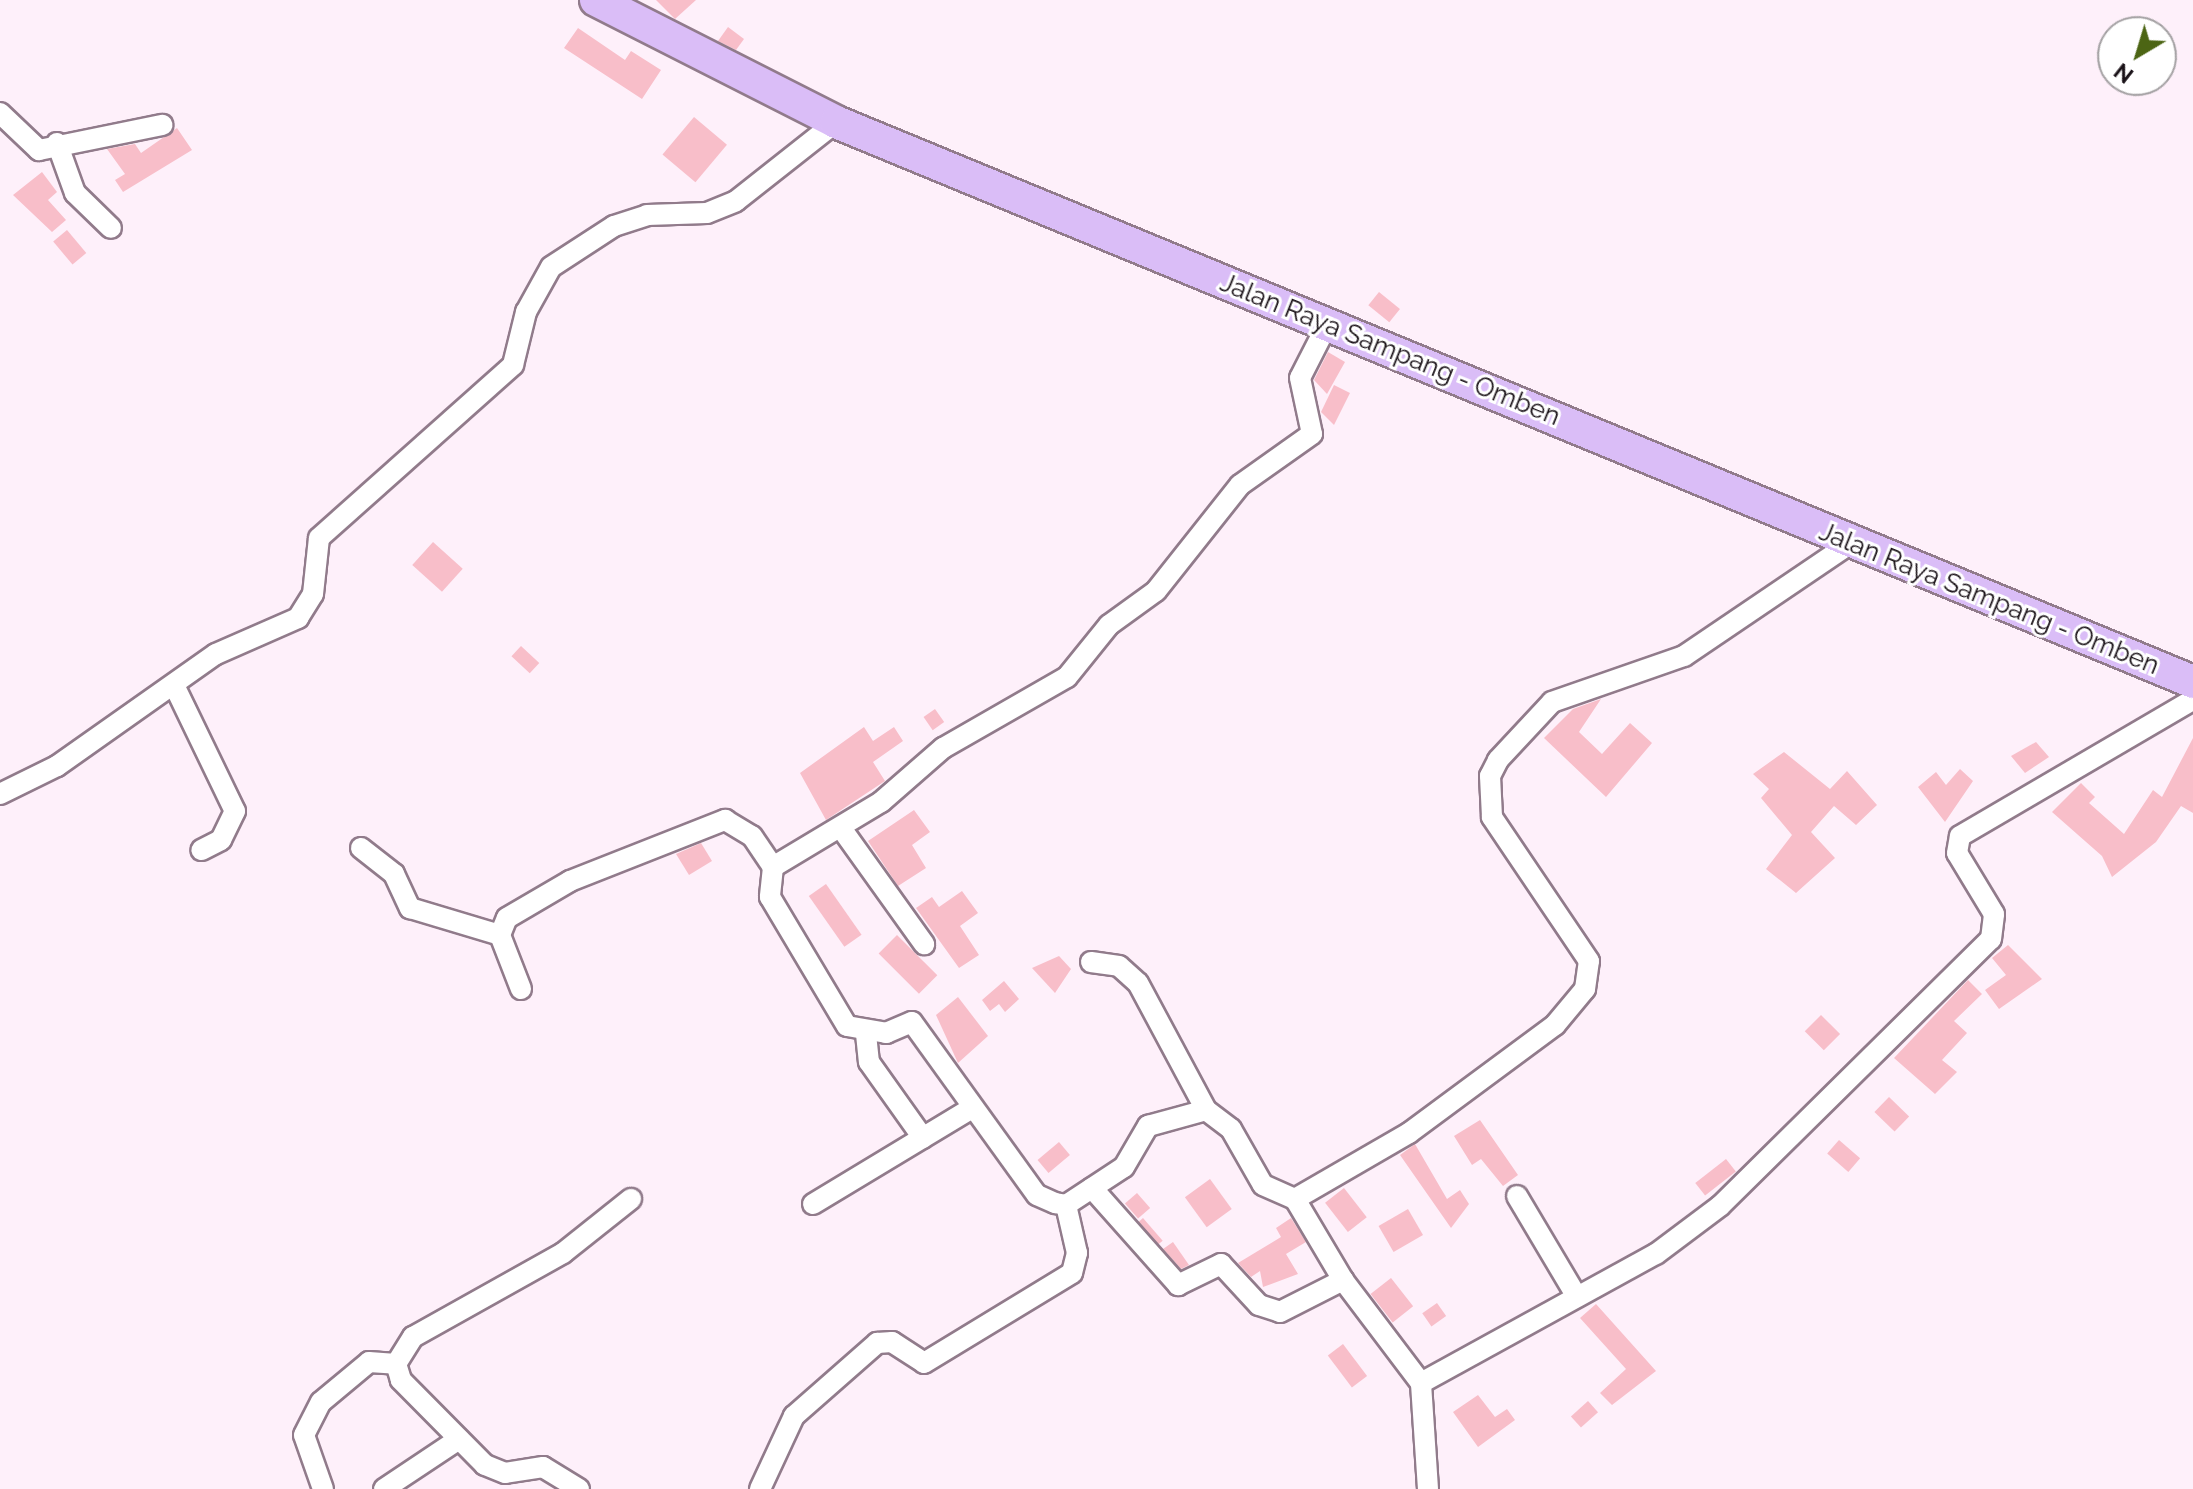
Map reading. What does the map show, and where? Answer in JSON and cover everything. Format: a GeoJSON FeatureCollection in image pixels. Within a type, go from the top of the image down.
{"type":"FeatureCollection","features":[{"type":"Feature","properties":{"kind":"main road","name":"Jalan Raya Sampang - Omben"},"geometry":{"type":"LineString","coordinates":[[596,0],[836,122],[2193,682]]}},
{"type":"Feature","properties":{"kind":"street"},"geometry":{"type":"LineString","coordinates":[[0,113],[31,147],[162,125]]}},
{"type":"Feature","properties":{"kind":"street"},"geometry":{"type":"LineString","coordinates":[[0,794],[57,766],[216,654],[298,618],[313,594],[319,538],[513,365],[526,312],[551,267],[614,226],[647,215],[707,213],[736,201],[836,122]]}},
{"type":"Feature","properties":{"kind":"street"},"geometry":{"type":"LineString","coordinates":[[57,143],[75,193],[111,228]]}},
{"type":"Feature","properties":{"kind":"street"},"geometry":{"type":"LineString","coordinates":[[773,867],[841,828],[918,775],[943,748],[1074,671],[1109,625],[1156,591],[1240,485],[1312,434],[1300,378],[1327,325]]}},
{"type":"Feature","properties":{"kind":"street"},"geometry":{"type":"LineString","coordinates":[[1295,1199],[1468,1092],[1555,1025],[1585,989],[1586,950],[1530,881],[1492,817],[1490,776],[1512,742],[1552,702],[1684,656],[1851,543]]}},
{"type":"Feature","properties":{"kind":"street"},"geometry":{"type":"LineString","coordinates":[[174,685],[235,811],[221,840],[201,850]]}},
{"type":"Feature","properties":{"kind":"street"},"geometry":{"type":"LineString","coordinates":[[1421,1383],[1656,1254],[1720,1206],[1991,939],[1994,914],[1957,853],[1960,836],[2193,700]]}},
{"type":"Feature","properties":{"kind":"street"},"geometry":{"type":"LineString","coordinates":[[521,989],[500,935],[507,918],[570,881],[725,820],[752,836],[773,867],[770,897],[847,1026],[866,1034],[912,1022],[1037,1195],[1066,1205]]}},
{"type":"Feature","properties":{"kind":"street"},"geometry":{"type":"LineString","coordinates":[[841,828],[924,944]]}},
{"type":"Feature","properties":{"kind":"street"},"geometry":{"type":"LineString","coordinates":[[361,848],[394,874],[410,908],[500,935]]}},
{"type":"Feature","properties":{"kind":"street"},"geometry":{"type":"LineString","coordinates":[[1091,962],[1119,966],[1138,983],[1206,1110],[1231,1129],[1263,1185],[1295,1199],[1343,1280],[1421,1383],[1428,1489]]}},
{"type":"Feature","properties":{"kind":"street"},"geometry":{"type":"LineString","coordinates":[[866,1034],[869,1062],[923,1138]]}},
{"type":"Feature","properties":{"kind":"street"},"geometry":{"type":"LineString","coordinates":[[813,1204],[972,1108]]}},
{"type":"Feature","properties":{"kind":"street"},"geometry":{"type":"LineString","coordinates":[[1066,1205],[1124,1167],[1148,1126],[1206,1110]]}},
{"type":"Feature","properties":{"kind":"street"},"geometry":{"type":"LineString","coordinates":[[1092,1188],[1171,1282],[1221,1264],[1259,1305],[1280,1312],[1343,1280]]}},
{"type":"Feature","properties":{"kind":"street"},"geometry":{"type":"LineString","coordinates":[[1517,1196],[1577,1297]]}},
{"type":"Feature","properties":{"kind":"street"},"geometry":{"type":"LineString","coordinates":[[579,1489],[543,1467],[505,1473],[485,1465],[401,1380],[396,1364],[413,1337],[563,1253],[631,1199]]}},
{"type":"Feature","properties":{"kind":"street"},"geometry":{"type":"LineString","coordinates":[[760,1489],[794,1416],[877,1343],[892,1342],[924,1363],[1072,1273],[1077,1253],[1066,1205]]}},
{"type":"Feature","properties":{"kind":"street"},"geometry":{"type":"LineString","coordinates":[[323,1489],[304,1435],[321,1402],[369,1362],[396,1364]]}},
{"type":"Feature","properties":{"kind":"street"},"geometry":{"type":"LineString","coordinates":[[384,1489],[459,1439]]}},
{"type":"Feature","properties":{"kind":"building"},"geometry":{"type":"Polygon","coordinates":[[[656,0],[696,0],[675,19],[656,0]]]}},
{"type":"Feature","properties":{"kind":"building"},"geometry":{"type":"Polygon","coordinates":[[[728,27],[744,39],[736,50],[718,41],[728,27]]]}},
{"type":"Feature","properties":{"kind":"building"},"geometry":{"type":"Polygon","coordinates":[[[578,28],[625,60],[631,51],[661,70],[642,99],[564,48],[578,28]]]}},
{"type":"Feature","properties":{"kind":"building"},"geometry":{"type":"Polygon","coordinates":[[[694,117],[727,145],[695,182],[663,155],[694,117]]]}},
{"type":"Feature","properties":{"kind":"building"},"geometry":{"type":"Polygon","coordinates":[[[177,128],[192,150],[123,192],[115,180],[125,174],[107,149],[135,144],[141,153],[177,128]]]}},
{"type":"Feature","properties":{"kind":"building"},"geometry":{"type":"Polygon","coordinates":[[[42,172],[57,192],[48,200],[66,220],[52,232],[13,195],[42,172]]]}},
{"type":"Feature","properties":{"kind":"building"},"geometry":{"type":"Polygon","coordinates":[[[67,230],[86,253],[72,265],[53,242],[67,230]]]}},
{"type":"Feature","properties":{"kind":"building"},"geometry":{"type":"Polygon","coordinates":[[[1379,292],[1400,309],[1389,322],[1368,305],[1379,292]]]}},
{"type":"Feature","properties":{"kind":"building"},"geometry":{"type":"Polygon","coordinates":[[[1328,352],[1345,362],[1327,394],[1314,380],[1328,352]]]}},
{"type":"Feature","properties":{"kind":"building"},"geometry":{"type":"Polygon","coordinates":[[[1334,385],[1350,393],[1334,425],[1321,412],[1334,385]]]}},
{"type":"Feature","properties":{"kind":"building"},"geometry":{"type":"Polygon","coordinates":[[[433,542],[463,569],[442,592],[412,565],[433,542]]]}},
{"type":"Feature","properties":{"kind":"building"},"geometry":{"type":"Polygon","coordinates":[[[521,646],[539,663],[530,673],[511,656],[521,646]]]}},
{"type":"Feature","properties":{"kind":"building"},"geometry":{"type":"Polygon","coordinates":[[[1601,699],[1579,732],[1602,754],[1630,723],[1652,743],[1606,797],[1544,738],[1573,709],[1601,699]]]}},
{"type":"Feature","properties":{"kind":"building"},"geometry":{"type":"Polygon","coordinates":[[[935,709],[944,722],[933,730],[924,717],[935,709]]]}},
{"type":"Feature","properties":{"kind":"building"},"geometry":{"type":"Polygon","coordinates":[[[864,727],[873,741],[894,727],[903,741],[873,762],[885,781],[826,820],[800,773],[864,727]]]}},
{"type":"Feature","properties":{"kind":"building"},"geometry":{"type":"Polygon","coordinates":[[[2193,738],[2193,813],[2181,806],[2156,842],[2112,877],[2102,856],[2052,812],[2081,783],[2095,797],[2089,803],[2124,834],[2153,790],[2162,797],[2193,738]]]}},
{"type":"Feature","properties":{"kind":"building"},"geometry":{"type":"Polygon","coordinates":[[[2036,742],[2049,757],[2025,773],[2011,756],[2036,742]]]}},
{"type":"Feature","properties":{"kind":"building"},"geometry":{"type":"Polygon","coordinates":[[[1784,752],[1830,789],[1847,771],[1877,805],[1856,825],[1834,806],[1811,832],[1835,858],[1796,893],[1766,869],[1792,835],[1761,798],[1769,789],[1753,774],[1784,752]]]}},
{"type":"Feature","properties":{"kind":"building"},"geometry":{"type":"Polygon","coordinates":[[[1960,769],[1973,781],[1945,822],[1918,787],[1936,772],[1946,785],[1960,769]]]}},
{"type":"Feature","properties":{"kind":"building"},"geometry":{"type":"Polygon","coordinates":[[[914,810],[930,832],[912,845],[926,868],[898,886],[868,841],[914,810]]]}},
{"type":"Feature","properties":{"kind":"building"},"geometry":{"type":"Polygon","coordinates":[[[701,843],[712,861],[689,875],[676,854],[701,843]]]}},
{"type":"Feature","properties":{"kind":"building"},"geometry":{"type":"Polygon","coordinates":[[[826,884],[862,935],[844,947],[809,896],[826,884]]]}},
{"type":"Feature","properties":{"kind":"building"},"geometry":{"type":"Polygon","coordinates":[[[962,891],[978,913],[960,926],[979,955],[959,968],[916,908],[932,897],[939,907],[962,891]]]}},
{"type":"Feature","properties":{"kind":"building"},"geometry":{"type":"Polygon","coordinates":[[[897,935],[937,975],[919,994],[879,953],[897,935]]]}},
{"type":"Feature","properties":{"kind":"building"},"geometry":{"type":"Polygon","coordinates":[[[2008,945],[2042,979],[1999,1009],[1985,990],[2006,975],[1992,958],[2008,945]]]}},
{"type":"Feature","properties":{"kind":"building"},"geometry":{"type":"Polygon","coordinates":[[[1059,956],[1071,969],[1055,993],[1032,968],[1059,956]]]}},
{"type":"Feature","properties":{"kind":"building"},"geometry":{"type":"Polygon","coordinates":[[[1968,980],[1982,994],[1954,1021],[1967,1033],[1942,1060],[1957,1072],[1935,1094],[1894,1058],[1968,980]]]}},
{"type":"Feature","properties":{"kind":"building"},"geometry":{"type":"Polygon","coordinates":[[[1004,981],[1019,999],[1005,1012],[999,1004],[990,1011],[982,1000],[1004,981]]]}},
{"type":"Feature","properties":{"kind":"building"},"geometry":{"type":"Polygon","coordinates":[[[958,997],[988,1036],[958,1063],[936,1015],[958,997]]]}},
{"type":"Feature","properties":{"kind":"building"},"geometry":{"type":"Polygon","coordinates":[[[1821,1015],[1840,1034],[1824,1050],[1805,1031],[1821,1015]]]}},
{"type":"Feature","properties":{"kind":"building"},"geometry":{"type":"Polygon","coordinates":[[[1889,1097],[1909,1116],[1895,1132],[1874,1112],[1889,1097]]]}},
{"type":"Feature","properties":{"kind":"building"},"geometry":{"type":"Polygon","coordinates":[[[1480,1120],[1518,1175],[1503,1186],[1481,1159],[1472,1165],[1454,1136],[1480,1120]]]}},
{"type":"Feature","properties":{"kind":"building"},"geometry":{"type":"Polygon","coordinates":[[[1839,1140],[1860,1158],[1848,1172],[1827,1154],[1839,1140]]]}},
{"type":"Feature","properties":{"kind":"building"},"geometry":{"type":"Polygon","coordinates":[[[1059,1142],[1070,1155],[1048,1173],[1038,1160],[1059,1142]]]}},
{"type":"Feature","properties":{"kind":"building"},"geometry":{"type":"Polygon","coordinates":[[[1415,1144],[1447,1199],[1460,1190],[1469,1204],[1451,1228],[1400,1155],[1415,1144]]]}},
{"type":"Feature","properties":{"kind":"building"},"geometry":{"type":"Polygon","coordinates":[[[1726,1159],[1736,1172],[1705,1196],[1695,1183],[1726,1159]]]}},
{"type":"Feature","properties":{"kind":"building"},"geometry":{"type":"Polygon","coordinates":[[[1210,1179],[1232,1209],[1207,1227],[1185,1197],[1210,1179]]]}},
{"type":"Feature","properties":{"kind":"building"},"geometry":{"type":"Polygon","coordinates":[[[1344,1188],[1367,1217],[1348,1232],[1325,1203],[1344,1188]]]}},
{"type":"Feature","properties":{"kind":"building"},"geometry":{"type":"Polygon","coordinates":[[[1137,1193],[1150,1208],[1138,1219],[1125,1203],[1137,1193]]]}},
{"type":"Feature","properties":{"kind":"building"},"geometry":{"type":"Polygon","coordinates":[[[1408,1209],[1423,1235],[1394,1252],[1379,1226],[1408,1209]]]}},
{"type":"Feature","properties":{"kind":"building"},"geometry":{"type":"Polygon","coordinates":[[[1143,1218],[1163,1241],[1158,1245],[1138,1222],[1143,1218]]]}},
{"type":"Feature","properties":{"kind":"building"},"geometry":{"type":"Polygon","coordinates":[[[1291,1218],[1306,1242],[1286,1254],[1298,1274],[1263,1287],[1260,1271],[1251,1277],[1238,1263],[1281,1237],[1276,1228],[1291,1218]]]}},
{"type":"Feature","properties":{"kind":"building"},"geometry":{"type":"Polygon","coordinates":[[[1173,1242],[1189,1265],[1181,1269],[1163,1249],[1173,1242]]]}},
{"type":"Feature","properties":{"kind":"building"},"geometry":{"type":"Polygon","coordinates":[[[1391,1278],[1413,1306],[1393,1322],[1371,1294],[1391,1278]]]}},
{"type":"Feature","properties":{"kind":"building"},"geometry":{"type":"Polygon","coordinates":[[[1437,1303],[1446,1316],[1431,1326],[1422,1313],[1437,1303]]]}},
{"type":"Feature","properties":{"kind":"building"},"geometry":{"type":"Polygon","coordinates":[[[1596,1304],[1656,1371],[1612,1405],[1600,1393],[1626,1369],[1580,1318],[1596,1304]]]}},
{"type":"Feature","properties":{"kind":"building"},"geometry":{"type":"Polygon","coordinates":[[[1343,1344],[1367,1376],[1352,1387],[1328,1355],[1343,1344]]]}},
{"type":"Feature","properties":{"kind":"building"},"geometry":{"type":"Polygon","coordinates":[[[1478,1395],[1495,1417],[1507,1409],[1515,1420],[1478,1447],[1453,1412],[1478,1395]]]}},
{"type":"Feature","properties":{"kind":"building"},"geometry":{"type":"Polygon","coordinates":[[[1588,1401],[1598,1412],[1581,1428],[1571,1416],[1588,1401]]]}}]}
